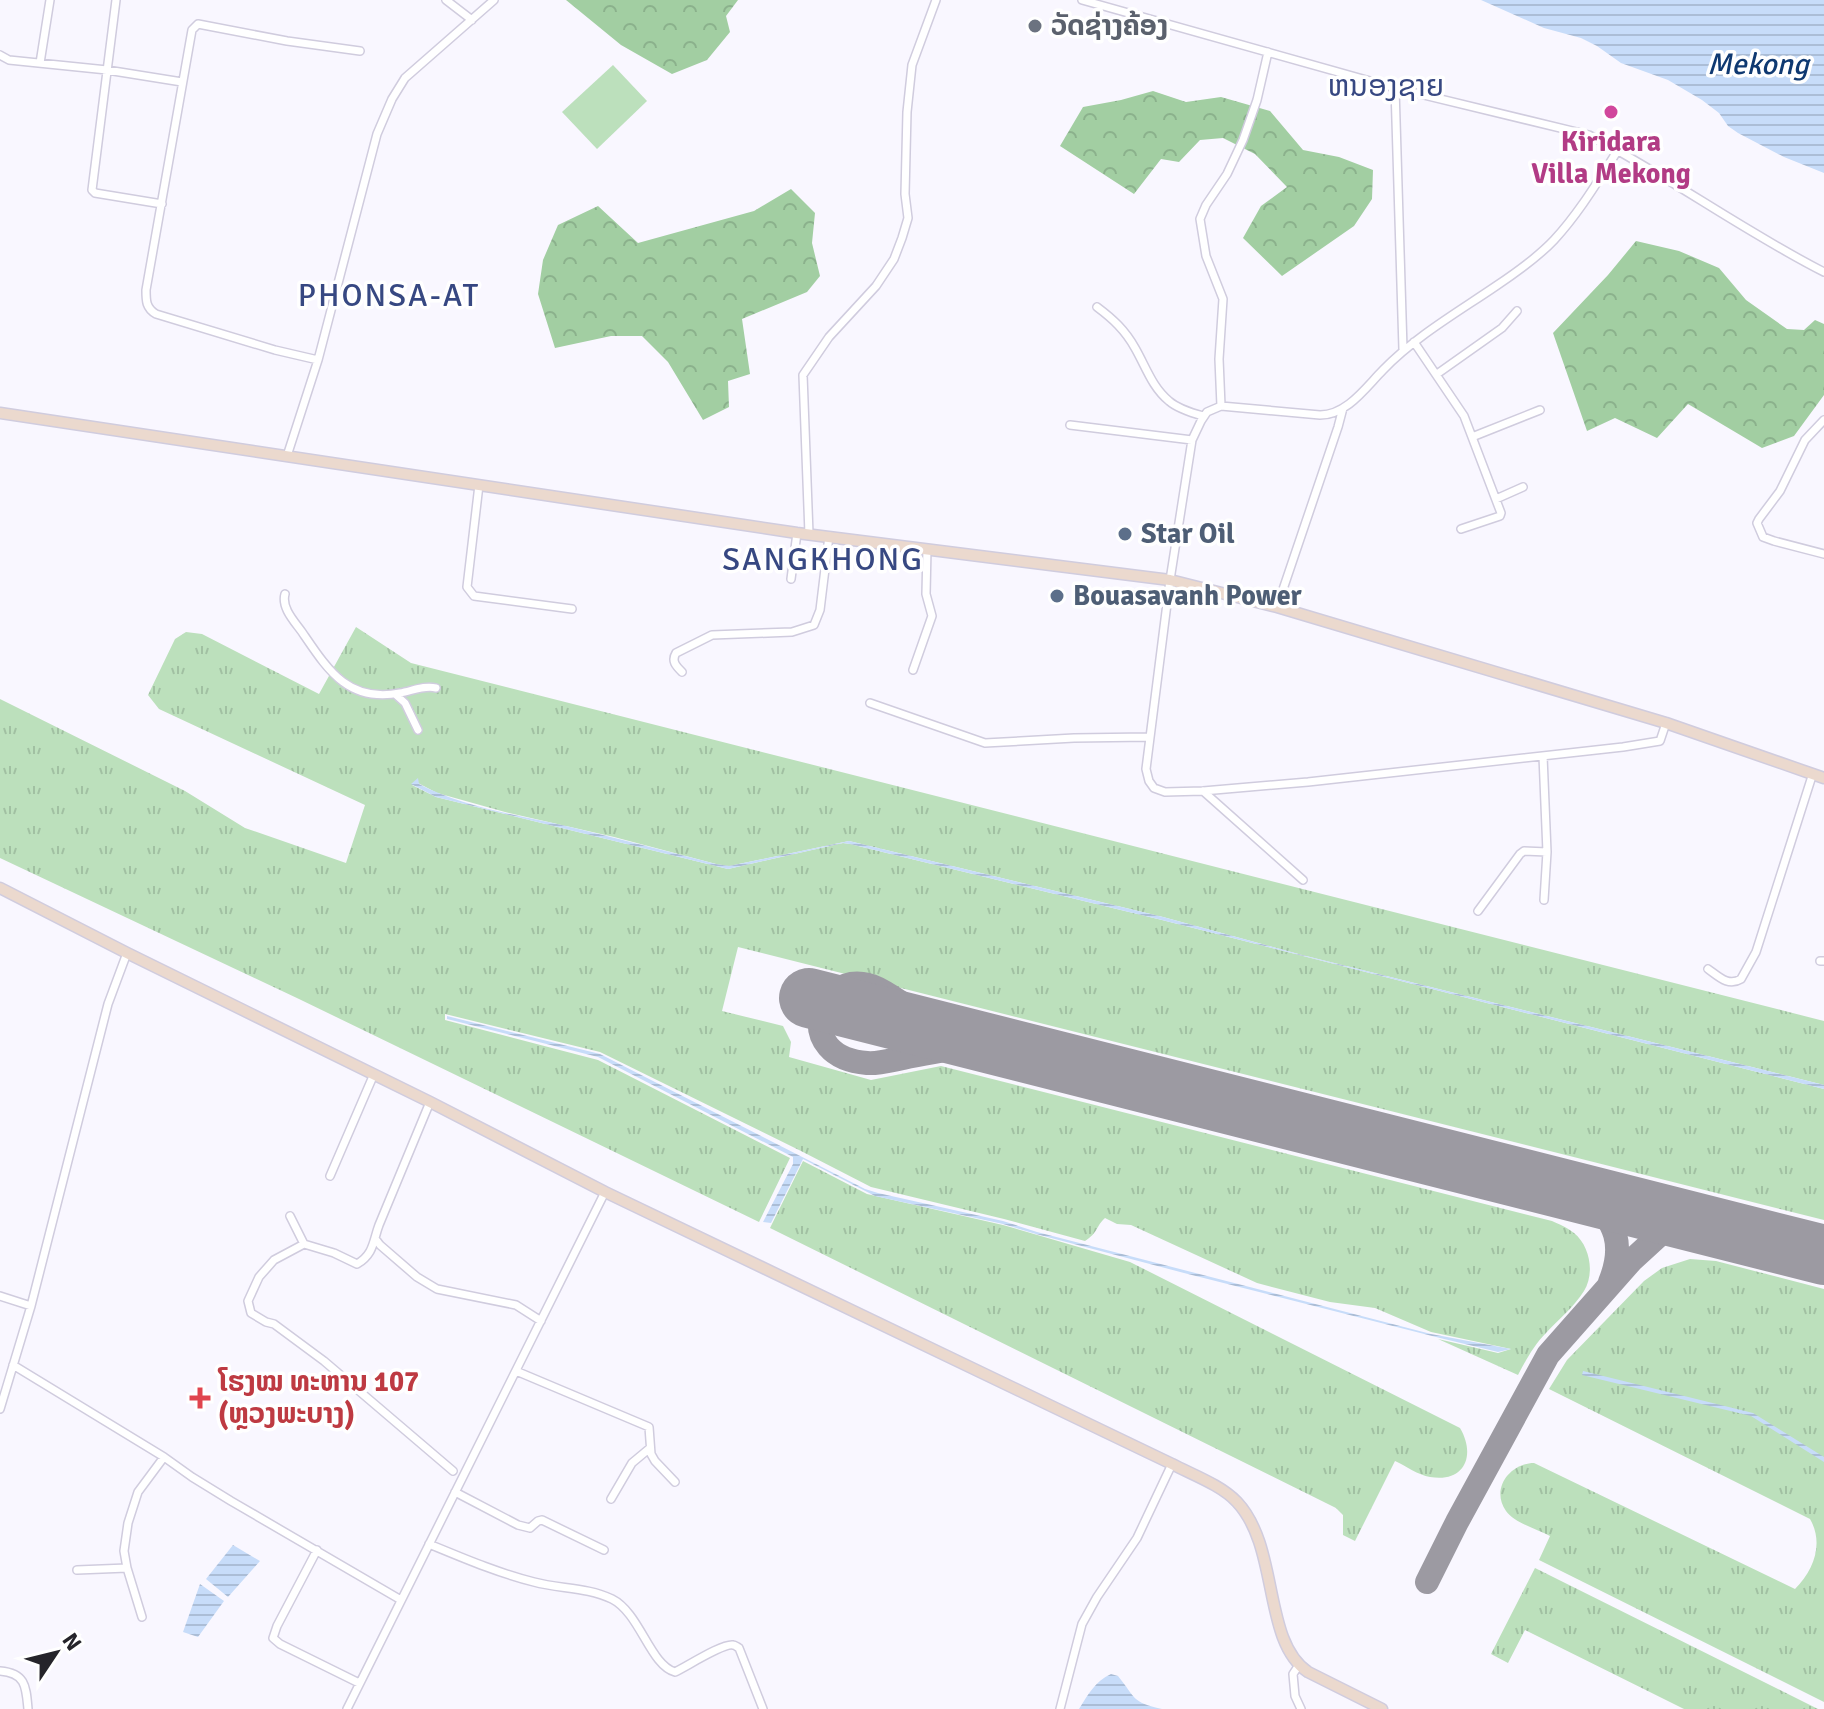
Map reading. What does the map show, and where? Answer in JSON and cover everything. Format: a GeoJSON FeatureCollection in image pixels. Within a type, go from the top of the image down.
{"type":"FeatureCollection","features":[{"type":"Feature","properties":{"kind":"main road"},"geometry":{"type":"LineString","coordinates":[[0,413],[797,533],[1170,580],[1277,607],[1666,723],[1819,775]]}},
{"type":"Feature","properties":{"kind":"main road"},"geometry":{"type":"LineString","coordinates":[[0,888],[605,1192],[1228,1493],[1250,1519],[1262,1546],[1283,1640],[1290,1654],[1299,1665],[1382,1709]]}},
{"type":"Feature","properties":{"kind":"street"},"geometry":{"type":"LineString","coordinates":[[40,63],[50,0]]}},
{"type":"Feature","properties":{"kind":"street"},"geometry":{"type":"LineString","coordinates":[[116,0],[92,190],[162,204]]}},
{"type":"Feature","properties":{"kind":"street"},"geometry":{"type":"LineString","coordinates":[[446,0],[472,20]]}},
{"type":"Feature","properties":{"kind":"street"},"geometry":{"type":"LineString","coordinates":[[287,456],[318,360],[377,134],[392,99],[405,78],[494,0]]}},
{"type":"Feature","properties":{"kind":"street"},"geometry":{"type":"LineString","coordinates":[[809,534],[803,375],[829,337],[876,286],[894,259],[902,238],[908,218],[905,194],[907,112],[912,65],[936,0]]}},
{"type":"Feature","properties":{"kind":"street"},"geometry":{"type":"LineString","coordinates":[[1082,0],[1395,88],[1589,135],[1780,250],[1824,272]]}},
{"type":"Feature","properties":{"kind":"street"},"geometry":{"type":"LineString","coordinates":[[318,360],[156,314],[146,302],[146,290],[192,30],[198,24],[360,51]]}},
{"type":"Feature","properties":{"kind":"street"},"geometry":{"type":"LineString","coordinates":[[1221,406],[1219,359],[1223,299],[1206,256],[1200,219],[1243,140],[1257,100],[1268,52]]}},
{"type":"Feature","properties":{"kind":"street"},"geometry":{"type":"LineString","coordinates":[[0,55],[9,60],[107,70],[182,82]]}},
{"type":"Feature","properties":{"kind":"street"},"geometry":{"type":"LineString","coordinates":[[1395,88],[1403,349]]}},
{"type":"Feature","properties":{"kind":"street"},"geometry":{"type":"LineString","coordinates":[[1618,150],[1553,242],[1528,264],[1403,349],[1343,408],[1330,415],[1320,415],[1221,406],[1203,416],[1192,440],[1170,580],[1146,769],[1154,788],[1165,792],[1308,782],[1660,741],[1666,723]]}},
{"type":"Feature","properties":{"kind":"street"},"geometry":{"type":"LineString","coordinates":[[1097,307],[1119,324],[1150,379],[1169,402],[1203,416]]}},
{"type":"Feature","properties":{"kind":"street"},"geometry":{"type":"LineString","coordinates":[[1437,374],[1502,328],[1517,311]]}},
{"type":"Feature","properties":{"kind":"street"},"geometry":{"type":"LineString","coordinates":[[1414,342],[1464,416],[1501,513],[1500,516],[1461,529]]}},
{"type":"Feature","properties":{"kind":"street"},"geometry":{"type":"LineString","coordinates":[[1277,607],[1343,408]]}},
{"type":"Feature","properties":{"kind":"street"},"geometry":{"type":"LineString","coordinates":[[1472,437],[1540,410]]}},
{"type":"Feature","properties":{"kind":"street"},"geometry":{"type":"LineString","coordinates":[[1824,420],[1805,440],[1780,491],[1757,523],[1763,537],[1824,554]]}},
{"type":"Feature","properties":{"kind":"street"},"geometry":{"type":"LineString","coordinates":[[1070,425],[1192,440]]}},
{"type":"Feature","properties":{"kind":"street"},"geometry":{"type":"LineString","coordinates":[[479,485],[468,592],[474,596],[572,609]]}},
{"type":"Feature","properties":{"kind":"street"},"geometry":{"type":"LineString","coordinates":[[1496,499],[1523,487]]}},
{"type":"Feature","properties":{"kind":"street"},"geometry":{"type":"LineString","coordinates":[[791,579],[797,533]]}},
{"type":"Feature","properties":{"kind":"street"},"geometry":{"type":"LineString","coordinates":[[682,672],[674,663],[676,653],[712,635],[792,632],[814,625],[820,610],[829,536]]}},
{"type":"Feature","properties":{"kind":"street"},"geometry":{"type":"LineString","coordinates":[[913,670],[932,616],[926,594],[927,549]]}},
{"type":"Feature","properties":{"kind":"street"},"geometry":{"type":"LineString","coordinates":[[285,594],[283,600],[288,611],[321,660],[343,684],[357,692],[376,696],[427,686],[436,688]]}},
{"type":"Feature","properties":{"kind":"street"},"geometry":{"type":"LineString","coordinates":[[395,694],[405,703],[418,730]]}},
{"type":"Feature","properties":{"kind":"street"},"geometry":{"type":"LineString","coordinates":[[870,703],[985,743],[1149,737]]}},
{"type":"Feature","properties":{"kind":"street"},"geometry":{"type":"LineString","coordinates":[[1543,756],[1547,852],[1544,900]]}},
{"type":"Feature","properties":{"kind":"street"},"geometry":{"type":"LineString","coordinates":[[1708,969],[1726,982],[1741,979],[1756,952],[1819,775]]}},
{"type":"Feature","properties":{"kind":"street"},"geometry":{"type":"LineString","coordinates":[[1203,791],[1303,880]]}},
{"type":"Feature","properties":{"kind":"street"},"geometry":{"type":"LineString","coordinates":[[1478,911],[1520,854],[1524,851],[1547,852]]}},
{"type":"Feature","properties":{"kind":"street"},"geometry":{"type":"LineString","coordinates":[[0,1409],[31,1306],[108,1004],[127,953]]}},
{"type":"Feature","properties":{"kind":"street"},"geometry":{"type":"LineString","coordinates":[[330,1176],[374,1074]]}},
{"type":"Feature","properties":{"kind":"street"},"geometry":{"type":"LineString","coordinates":[[430,1102],[379,1225],[377,1241],[417,1277],[437,1289],[516,1305],[541,1321]]}},
{"type":"Feature","properties":{"kind":"street"},"geometry":{"type":"LineString","coordinates":[[347,1709],[605,1192]]}},
{"type":"Feature","properties":{"kind":"street"},"geometry":{"type":"LineString","coordinates":[[290,1216],[304,1244]]}},
{"type":"Feature","properties":{"kind":"street"},"geometry":{"type":"LineString","coordinates":[[377,1241],[357,1264],[304,1244],[274,1260],[259,1277],[248,1301],[251,1313],[274,1324],[324,1361],[453,1471]]}},
{"type":"Feature","properties":{"kind":"street"},"geometry":{"type":"LineString","coordinates":[[0,1296],[31,1306]]}},
{"type":"Feature","properties":{"kind":"street"},"geometry":{"type":"LineString","coordinates":[[13,1365],[205,1485],[401,1600]]}},
{"type":"Feature","properties":{"kind":"street"},"geometry":{"type":"LineString","coordinates":[[516,1371],[646,1425],[651,1431],[650,1448],[655,1461],[675,1482]]}},
{"type":"Feature","properties":{"kind":"street"},"geometry":{"type":"LineString","coordinates":[[611,1499],[632,1463],[650,1448]]}},
{"type":"Feature","properties":{"kind":"street"},"geometry":{"type":"LineString","coordinates":[[142,1617],[124,1551],[128,1523],[138,1492],[164,1457]]}},
{"type":"Feature","properties":{"kind":"street"},"geometry":{"type":"LineString","coordinates":[[1060,1709],[1082,1624],[1137,1538],[1172,1464]]}},
{"type":"Feature","properties":{"kind":"street"},"geometry":{"type":"LineString","coordinates":[[455,1492],[518,1525],[530,1528],[542,1520],[604,1550]]}},
{"type":"Feature","properties":{"kind":"street"},"geometry":{"type":"LineString","coordinates":[[429,1544],[536,1583],[592,1591],[614,1600],[630,1614],[658,1658],[671,1672],[733,1645],[739,1648],[763,1709]]}},
{"type":"Feature","properties":{"kind":"street"},"geometry":{"type":"LineString","coordinates":[[317,1550],[273,1638],[359,1683]]}},
{"type":"Feature","properties":{"kind":"street"},"geometry":{"type":"LineString","coordinates":[[77,1570],[127,1568]]}},
{"type":"Feature","properties":{"kind":"street"},"geometry":{"type":"LineString","coordinates":[[1299,1665],[1293,1674],[1295,1696],[1301,1709]]}},
{"type":"Feature","properties":{"kind":"street"},"geometry":{"type":"LineString","coordinates":[[0,1671],[16,1675],[26,1685],[28,1709]]}},
{"type":"Feature","properties":{"kind":"green space"},"geometry":{"type":"Polygon","coordinates":[[[566,0],[738,0],[726,16],[730,32],[707,60],[672,74],[621,45],[566,0]]]}},
{"type":"Feature","properties":{"kind":"green space"},"geometry":{"type":"Polygon","coordinates":[[[613,65],[647,101],[597,149],[562,112],[613,65]]]}},
{"type":"Feature","properties":{"kind":"green space"},"geometry":{"type":"Polygon","coordinates":[[[1153,91],[1186,102],[1221,97],[1270,111],[1303,150],[1339,157],[1373,170],[1372,199],[1354,226],[1282,276],[1243,238],[1261,206],[1287,187],[1255,154],[1223,138],[1200,140],[1179,162],[1161,159],[1134,194],[1060,146],[1083,107],[1153,91]]]}},
{"type":"Feature","properties":{"kind":"green space"},"geometry":{"type":"Polygon","coordinates":[[[791,189],[815,213],[812,243],[820,276],[807,292],[742,319],[750,374],[728,381],[729,407],[703,420],[668,362],[642,336],[611,336],[555,348],[538,294],[543,260],[558,225],[598,206],[638,243],[754,211],[791,189]]]}},
{"type":"Feature","properties":{"kind":"green space"},"geometry":{"type":"Polygon","coordinates":[[[1636,241],[1679,251],[1719,268],[1746,300],[1787,329],[1804,330],[1815,320],[1824,324],[1824,395],[1794,436],[1762,448],[1688,404],[1657,438],[1615,418],[1587,431],[1553,333],[1636,241]]]}},
{"type":"Feature","properties":{"kind":"green space"},"geometry":{"type":"Polygon","coordinates":[[[356,627],[411,663],[1824,1021],[1824,1085],[1302,955],[1163,917],[849,841],[729,866],[505,812],[437,793],[418,783],[412,785],[436,797],[728,869],[850,844],[1162,920],[1824,1089],[1824,1220],[738,947],[722,1011],[783,1026],[791,1042],[789,1057],[871,1080],[941,1066],[1552,1221],[1566,1228],[1579,1238],[1587,1252],[1590,1268],[1587,1284],[1576,1302],[1538,1343],[1518,1375],[1438,1339],[1498,1353],[1511,1349],[1431,1332],[1375,1308],[1330,1302],[1257,1283],[1131,1225],[1117,1224],[1105,1218],[1085,1241],[871,1187],[600,1052],[445,1014],[445,1020],[598,1060],[790,1158],[759,1222],[0,858],[0,699],[185,791],[245,828],[346,863],[365,805],[159,709],[148,695],[175,639],[186,632],[202,634],[319,694],[356,627]]]}},
{"type":"Feature","properties":{"kind":"green space"},"geometry":{"type":"Polygon","coordinates":[[[803,1161],[867,1194],[1003,1225],[1130,1262],[1460,1428],[1467,1448],[1464,1465],[1452,1476],[1442,1478],[1421,1474],[1395,1461],[1355,1541],[1343,1535],[1343,1515],[1336,1508],[770,1228],[803,1161]]]}},
{"type":"Feature","properties":{"kind":"green space"},"geometry":{"type":"Polygon","coordinates":[[[1690,1259],[1716,1261],[1824,1289],[1824,1702],[1539,1560],[1550,1536],[1515,1519],[1502,1502],[1500,1494],[1505,1478],[1518,1467],[1534,1463],[1795,1589],[1802,1582],[1815,1556],[1816,1537],[1810,1519],[1549,1389],[1567,1360],[1644,1281],[1662,1268],[1690,1259]]]}},
{"type":"Feature","properties":{"kind":"green space"},"geometry":{"type":"Polygon","coordinates":[[[1535,1568],[1818,1709],[1684,1709],[1525,1630],[1508,1663],[1491,1654],[1535,1568]]]}},
{"type":"Feature","properties":{"kind":"water","name":"Mekong"},"geometry":{"type":"Polygon","coordinates":[[[1481,0],[1824,0],[1824,173],[1738,133],[1702,100],[1668,80],[1621,63],[1581,38],[1544,28],[1481,0]]]}},
{"type":"Feature","properties":{"kind":"water"},"geometry":{"type":"Polygon","coordinates":[[[418,778],[419,784],[472,804],[729,866],[849,841],[1163,917],[1302,955],[1824,1085],[1824,1089],[1162,920],[850,844],[728,869],[436,797],[411,784],[418,778]]]}},
{"type":"Feature","properties":{"kind":"water"},"geometry":{"type":"Polygon","coordinates":[[[447,1016],[600,1054],[865,1189],[1003,1221],[1431,1334],[1511,1349],[1498,1352],[1003,1224],[875,1196],[803,1159],[771,1223],[763,1222],[793,1164],[793,1157],[598,1057],[447,1019],[447,1016]]]}},
{"type":"Feature","properties":{"kind":"water"},"geometry":{"type":"Polygon","coordinates":[[[1583,1371],[1753,1413],[1824,1457],[1824,1462],[1751,1416],[1582,1375],[1583,1371]]]}},
{"type":"Feature","properties":{"kind":"water"},"geometry":{"type":"Polygon","coordinates":[[[233,1545],[260,1561],[228,1597],[206,1579],[233,1545]]]}},
{"type":"Feature","properties":{"kind":"water"},"geometry":{"type":"Polygon","coordinates":[[[200,1584],[224,1601],[198,1637],[183,1632],[200,1584]]]}},
{"type":"Feature","properties":{"kind":"water"},"geometry":{"type":"Polygon","coordinates":[[[1111,1674],[1118,1676],[1139,1701],[1162,1709],[1079,1709],[1096,1684],[1111,1674]]]}},
{"type":"Feature","properties":{"kind":"taxiway"},"geometry":{"type":"LineString","coordinates":[[952,1034],[868,985],[850,984],[836,991],[825,1002],[820,1017],[821,1032],[828,1046],[843,1057],[867,1063],[975,1045],[993,1044],[1007,1048]]}},
{"type":"Feature","properties":{"kind":"taxiway"},"geometry":{"type":"LineString","coordinates":[[1588,1195],[1605,1215],[1615,1235],[1617,1257],[1610,1282]]}},
{"type":"Feature","properties":{"kind":"taxiway"},"geometry":{"type":"LineString","coordinates":[[1427,1582],[1548,1355],[1631,1261],[1678,1218]]}},
{"type":"Feature","properties":{"kind":"runway"},"geometry":{"type":"LineString","coordinates":[[809,998],[1824,1255]]}},
{"type":"Feature","properties":{"kind":"place","name":"ວັດຊ່າງຄ້ອງ"},"geometry":{"type":"Point","coordinates":[1035,26]}},
{"type":"Feature","properties":{"kind":"place","name":"Kiridara Villa Mekong"},"geometry":{"type":"Point","coordinates":[1611,112]}},
{"type":"Feature","properties":{"kind":"place","name":"Star Oil"},"geometry":{"type":"Point","coordinates":[1125,534]}},
{"type":"Feature","properties":{"kind":"place","name":"Bouasavanh Power"},"geometry":{"type":"Point","coordinates":[1057,596]}},
{"type":"Feature","properties":{"kind":"place","name":"ໂຮງໝ ທະຫານ 107 (ຫຼວງພະບາງ)"},"geometry":{"type":"Point","coordinates":[200,1398]}},
{"type":"Feature","properties":{"kind":"district","name":"ຫນອງຊາຍ"},"geometry":{"type":"Point","coordinates":[1386,86]}},
{"type":"Feature","properties":{"kind":"district","name":"PHONSA-AT"},"geometry":{"type":"Point","coordinates":[389,295]}},
{"type":"Feature","properties":{"kind":"district","name":"SANGKHONG"},"geometry":{"type":"Point","coordinates":[823,559]}}]}
